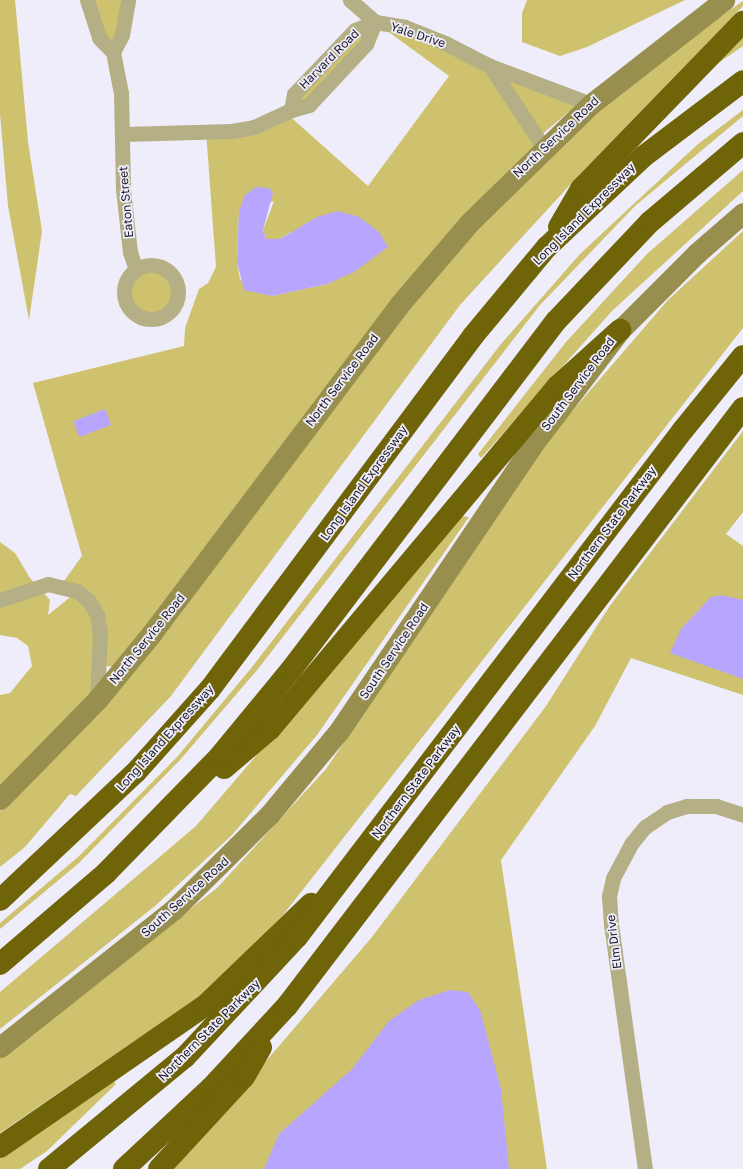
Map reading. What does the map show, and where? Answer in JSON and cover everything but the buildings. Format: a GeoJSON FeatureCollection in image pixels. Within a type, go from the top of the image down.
{"type":"FeatureCollection","features":[{"type":"Feature","properties":{"kind":"highway"},"geometry":{"type":"LineString","coordinates":[[547,247],[581,189],[743,22]]}},
{"type":"Feature","properties":{"kind":"highway","name":"Long Island Expressway"},"geometry":{"type":"LineString","coordinates":[[0,900],[136,772],[210,689],[473,336],[547,247],[644,156],[743,81]]}},
{"type":"Feature","properties":{"kind":"highway"},"geometry":{"type":"LineString","coordinates":[[147,834],[257,712],[556,321],[650,222],[743,143]]}},
{"type":"Feature","properties":{"kind":"highway"},"geometry":{"type":"LineString","coordinates":[[0,964],[68,908],[147,834],[270,729],[558,386],[620,330]]}},
{"type":"Feature","properties":{"kind":"highway","name":"Northern State Parkway"},"geometry":{"type":"LineString","coordinates":[[49,1169],[143,1094],[225,1018],[297,937],[350,870],[683,430],[743,356]]}},
{"type":"Feature","properties":{"kind":"highway"},"geometry":{"type":"LineString","coordinates":[[124,1169],[211,1088],[287,1006],[743,408]]}},
{"type":"Feature","properties":{"kind":"highway"},"geometry":{"type":"LineString","coordinates":[[0,1147],[206,1005],[285,926],[350,870]]}},
{"type":"Feature","properties":{"kind":"highway"},"geometry":{"type":"LineString","coordinates":[[159,1169],[244,1077],[287,1006]]}},
{"type":"Feature","properties":{"kind":"main road","name":"North Service Road"},"geometry":{"type":"LineString","coordinates":[[0,798],[97,700],[184,592],[399,305],[470,222],[544,148],[591,104],[724,0]]}},
{"type":"Feature","properties":{"kind":"main road","name":"South Service Road"},"geometry":{"type":"LineString","coordinates":[[0,1047],[173,910],[233,854],[288,794],[338,731],[541,433],[620,330],[697,253],[743,213]]}},
{"type":"Feature","properties":{"kind":"street"},"geometry":{"type":"LineString","coordinates":[[88,0],[99,38],[113,52],[122,102],[123,134]]}},
{"type":"Feature","properties":{"kind":"street"},"geometry":{"type":"LineString","coordinates":[[113,52],[122,35],[128,0]]}},
{"type":"Feature","properties":{"kind":"street","name":"Yale Drive"},"geometry":{"type":"LineString","coordinates":[[350,0],[375,22],[404,27],[439,40],[490,66],[591,104]]}},
{"type":"Feature","properties":{"kind":"street","name":"Harvard Road"},"geometry":{"type":"LineString","coordinates":[[123,134],[232,131],[254,127],[291,110],[294,94],[355,30],[375,22]]}},
{"type":"Feature","properties":{"kind":"street","name":"Yale Drive"},"geometry":{"type":"LineString","coordinates":[[490,66],[544,148]]}},
{"type":"Feature","properties":{"kind":"street","name":"Eaton Street"},"geometry":{"type":"LineString","coordinates":[[123,134],[123,189],[130,252],[136,269]]}},
{"type":"Feature","properties":{"kind":"street"},"geometry":{"type":"LineString","coordinates":[[0,600],[48,584],[62,585],[89,601],[97,615],[100,654],[97,700]]}},
{"type":"Feature","properties":{"kind":"street","name":"Elm Drive"},"geometry":{"type":"LineString","coordinates":[[645,1169],[611,925],[609,896],[614,878],[631,844],[645,827],[667,812],[686,806],[716,806],[743,816]]}},
{"type":"Feature","properties":{"kind":"shaded area"},"geometry":{"type":"Polygon","coordinates":[[[0,0],[15,0],[28,142],[42,231],[29,320],[8,206],[0,114],[0,0]]]}},
{"type":"Feature","properties":{"kind":"shaded area"},"geometry":{"type":"Polygon","coordinates":[[[87,0],[128,0],[113,52],[87,0]]]}},
{"type":"Feature","properties":{"kind":"shaded area"},"geometry":{"type":"Polygon","coordinates":[[[527,0],[685,0],[587,47],[560,56],[522,42],[522,13],[527,0]]]}},
{"type":"Feature","properties":{"kind":"shaded area"},"geometry":{"type":"Polygon","coordinates":[[[743,1],[743,6],[579,175],[460,305],[171,696],[76,796],[70,794],[25,847],[0,867],[0,811],[90,721],[172,625],[425,285],[531,171],[639,74],[743,1]]]}},
{"type":"Feature","properties":{"kind":"shaded area"},"geometry":{"type":"Polygon","coordinates":[[[375,22],[490,66],[544,148],[508,181],[114,667],[106,666],[97,700],[0,799],[0,695],[10,693],[32,666],[28,646],[17,638],[0,635],[0,542],[15,553],[30,578],[50,600],[48,615],[73,595],[61,585],[82,556],[33,383],[184,346],[185,328],[199,289],[208,283],[216,267],[206,131],[286,113],[368,186],[449,76],[375,22]],[[274,201],[239,211],[237,262],[240,279],[272,296],[327,284],[366,263],[291,232],[280,239],[266,239],[263,230],[274,201]]]}},
{"type":"Feature","properties":{"kind":"shaded area"},"geometry":{"type":"Polygon","coordinates":[[[375,22],[309,105],[291,110],[294,94],[375,22]]]}},
{"type":"Feature","properties":{"kind":"shaded area"},"geometry":{"type":"Polygon","coordinates":[[[743,29],[743,46],[714,66],[743,29]]]}},
{"type":"Feature","properties":{"kind":"shaded area"},"geometry":{"type":"Polygon","coordinates":[[[500,75],[577,105],[541,135],[500,75]]]}},
{"type":"Feature","properties":{"kind":"shaded area"},"geometry":{"type":"Polygon","coordinates":[[[743,110],[743,116],[635,206],[540,305],[258,669],[180,760],[79,863],[0,929],[0,923],[78,857],[177,757],[252,667],[501,344],[580,254],[698,144],[743,110]]]}},
{"type":"Feature","properties":{"kind":"shaded area"},"geometry":{"type":"Polygon","coordinates":[[[743,170],[743,191],[612,311],[481,458],[478,454],[566,342],[647,254],[743,170]]]}},
{"type":"Feature","properties":{"kind":"shaded area"},"geometry":{"type":"Polygon","coordinates":[[[256,187],[269,188],[273,193],[263,230],[266,239],[280,239],[317,217],[338,211],[359,217],[379,232],[388,247],[354,272],[327,284],[272,296],[244,290],[237,262],[239,211],[245,195],[256,187]]]}},
{"type":"Feature","properties":{"kind":"shaded area"},"geometry":{"type":"Polygon","coordinates":[[[743,231],[743,328],[283,915],[219,983],[0,1133],[0,1057],[217,888],[326,769],[550,437],[668,300],[743,231]]]}},
{"type":"Feature","properties":{"kind":"shaded area"},"geometry":{"type":"Polygon","coordinates":[[[146,265],[156,265],[166,269],[174,277],[178,287],[178,297],[174,307],[166,315],[156,319],[146,319],[136,315],[128,307],[124,297],[124,287],[128,277],[136,269],[146,265]]]}},
{"type":"Feature","properties":{"kind":"shaded area"},"geometry":{"type":"Polygon","coordinates":[[[105,409],[111,425],[79,437],[73,421],[105,409]]]}},
{"type":"Feature","properties":{"kind":"shaded area"},"geometry":{"type":"Polygon","coordinates":[[[743,431],[743,512],[726,534],[743,546],[743,695],[631,658],[595,726],[501,860],[547,1169],[167,1169],[221,1114],[372,937],[546,706],[609,607],[743,431]]]}},
{"type":"Feature","properties":{"kind":"shaded area"},"geometry":{"type":"Polygon","coordinates":[[[461,516],[469,517],[317,735],[232,835],[155,906],[0,1029],[0,992],[196,826],[461,516]]]}},
{"type":"Feature","properties":{"kind":"shaded area"},"geometry":{"type":"Polygon","coordinates":[[[721,595],[743,600],[743,679],[670,653],[681,629],[711,597],[721,595]]]}},
{"type":"Feature","properties":{"kind":"shaded area"},"geometry":{"type":"Polygon","coordinates":[[[450,990],[468,992],[480,1010],[501,1089],[509,1169],[264,1169],[279,1134],[352,1069],[389,1021],[419,1000],[450,990]]]}},
{"type":"Feature","properties":{"kind":"shaded area"},"geometry":{"type":"Polygon","coordinates":[[[113,1080],[116,1084],[47,1151],[20,1169],[0,1169],[0,1156],[113,1080]]]}}]}
